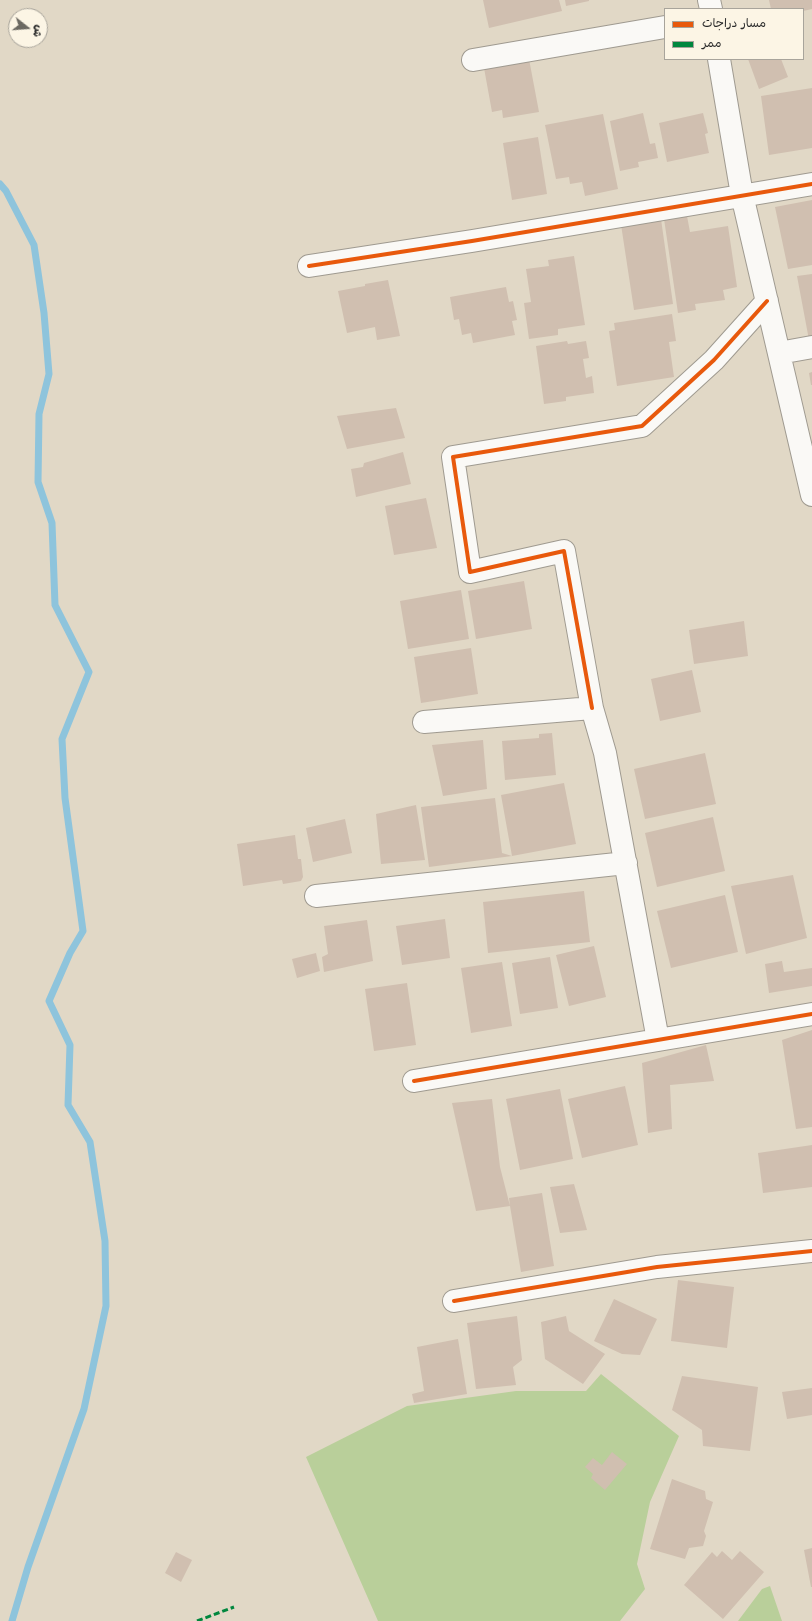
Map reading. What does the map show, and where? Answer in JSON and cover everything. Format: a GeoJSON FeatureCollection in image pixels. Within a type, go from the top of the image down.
{"type":"FeatureCollection","features":[{"type":"Feature","properties":{"kind":"street"},"geometry":{"type":"LineString","coordinates":[[473,60],[664,27]]}},
{"type":"Feature","properties":{"kind":"street"},"geometry":{"type":"LineString","coordinates":[[719,60],[742,195],[812,495]]}},
{"type":"Feature","properties":{"kind":"street"},"geometry":{"type":"LineString","coordinates":[[308,266],[472,241],[812,184]]}},
{"type":"Feature","properties":{"kind":"street"},"geometry":{"type":"LineString","coordinates":[[658,1040],[605,753],[592,708],[564,551],[470,572],[454,457],[642,426],[714,360],[767,301]]}},
{"type":"Feature","properties":{"kind":"street"},"geometry":{"type":"LineString","coordinates":[[779,353],[812,347]]}},
{"type":"Feature","properties":{"kind":"street"},"geometry":{"type":"LineString","coordinates":[[424,722],[592,708]]}},
{"type":"Feature","properties":{"kind":"street"},"geometry":{"type":"LineString","coordinates":[[316,896],[626,863]]}},
{"type":"Feature","properties":{"kind":"street"},"geometry":{"type":"LineString","coordinates":[[414,1081],[812,1014]]}},
{"type":"Feature","properties":{"kind":"street"},"geometry":{"type":"LineString","coordinates":[[454,1301],[657,1267],[812,1251]]}},
{"type":"Feature","properties":{"kind":"green space"},"geometry":{"type":"Polygon","coordinates":[[[601,1374],[679,1436],[650,1502],[637,1564],[645,1589],[620,1621],[378,1621],[306,1457],[407,1406],[516,1391],[586,1391],[601,1374]]]}},
{"type":"Feature","properties":{"kind":"green space"},"geometry":{"type":"Polygon","coordinates":[[[770,1586],[782,1621],[738,1621],[762,1589],[770,1586]]]}},
{"type":"Feature","properties":{"kind":"building"},"geometry":{"type":"Polygon","coordinates":[[[483,0],[559,0],[562,11],[489,28],[483,0]]]}},
{"type":"Feature","properties":{"kind":"building"},"geometry":{"type":"Polygon","coordinates":[[[565,0],[589,0],[589,1],[566,6],[565,0]]]}},
{"type":"Feature","properties":{"kind":"building"},"geometry":{"type":"Polygon","coordinates":[[[769,0],[812,0],[812,9],[804,11],[804,8],[771,8],[769,0]]]}},
{"type":"Feature","properties":{"kind":"building"},"geometry":{"type":"Polygon","coordinates":[[[529,59],[539,112],[503,118],[502,110],[492,112],[484,68],[529,59]]]}},
{"type":"Feature","properties":{"kind":"building"},"geometry":{"type":"Polygon","coordinates":[[[748,60],[781,60],[788,77],[759,89],[748,60]]]}},
{"type":"Feature","properties":{"kind":"building"},"geometry":{"type":"Polygon","coordinates":[[[812,88],[812,148],[769,155],[761,96],[812,88]]]}},
{"type":"Feature","properties":{"kind":"building"},"geometry":{"type":"Polygon","coordinates":[[[643,113],[650,144],[655,143],[658,158],[638,162],[639,167],[620,171],[610,121],[643,113]]]}},
{"type":"Feature","properties":{"kind":"building"},"geometry":{"type":"Polygon","coordinates":[[[703,113],[708,133],[705,134],[709,153],[667,162],[659,123],[703,113]]]}},
{"type":"Feature","properties":{"kind":"building"},"geometry":{"type":"Polygon","coordinates":[[[603,114],[618,189],[585,196],[582,182],[570,184],[569,177],[556,179],[545,125],[603,114]]]}},
{"type":"Feature","properties":{"kind":"building"},"geometry":{"type":"Polygon","coordinates":[[[538,137],[547,194],[512,200],[503,143],[538,137]]]}},
{"type":"Feature","properties":{"kind":"building"},"geometry":{"type":"Polygon","coordinates":[[[812,200],[812,265],[788,269],[775,207],[812,200]]]}},
{"type":"Feature","properties":{"kind":"building"},"geometry":{"type":"Polygon","coordinates":[[[660,212],[673,304],[634,310],[620,218],[660,212]]]}},
{"type":"Feature","properties":{"kind":"building"},"geometry":{"type":"Polygon","coordinates":[[[687,216],[690,232],[728,226],[737,287],[723,290],[725,300],[695,304],[696,310],[678,313],[664,219],[687,216]]]}},
{"type":"Feature","properties":{"kind":"building"},"geometry":{"type":"Polygon","coordinates":[[[574,256],[585,325],[558,329],[558,335],[529,339],[524,303],[531,302],[526,269],[549,266],[548,260],[574,256]]]}},
{"type":"Feature","properties":{"kind":"building"},"geometry":{"type":"Polygon","coordinates":[[[812,274],[812,340],[809,340],[797,276],[812,274]]]}},
{"type":"Feature","properties":{"kind":"building"},"geometry":{"type":"Polygon","coordinates":[[[388,280],[400,336],[377,340],[375,327],[347,333],[338,291],[388,280]]]}},
{"type":"Feature","properties":{"kind":"building"},"geometry":{"type":"Polygon","coordinates":[[[506,287],[509,302],[513,301],[517,320],[512,321],[515,335],[473,343],[471,333],[462,335],[459,319],[454,320],[450,297],[506,287]]]}},
{"type":"Feature","properties":{"kind":"building"},"geometry":{"type":"Polygon","coordinates":[[[672,314],[676,341],[669,342],[674,377],[617,386],[609,331],[615,330],[614,323],[672,314]]]}},
{"type":"Feature","properties":{"kind":"building"},"geometry":{"type":"Polygon","coordinates":[[[567,341],[568,344],[586,341],[589,358],[583,359],[586,378],[592,376],[594,393],[566,397],[566,401],[544,404],[536,346],[567,341]]]}},
{"type":"Feature","properties":{"kind":"building"},"geometry":{"type":"Polygon","coordinates":[[[812,372],[812,385],[811,385],[809,373],[812,372]]]}},
{"type":"Feature","properties":{"kind":"building"},"geometry":{"type":"Polygon","coordinates":[[[396,408],[405,438],[347,449],[337,416],[396,408]]]}},
{"type":"Feature","properties":{"kind":"building"},"geometry":{"type":"Polygon","coordinates":[[[403,452],[411,484],[356,497],[351,469],[363,467],[364,463],[403,452]]]}},
{"type":"Feature","properties":{"kind":"building"},"geometry":{"type":"Polygon","coordinates":[[[426,498],[437,548],[394,555],[385,506],[426,498]]]}},
{"type":"Feature","properties":{"kind":"building"},"geometry":{"type":"Polygon","coordinates":[[[524,581],[532,629],[476,639],[468,591],[524,581]]]}},
{"type":"Feature","properties":{"kind":"building"},"geometry":{"type":"Polygon","coordinates":[[[461,590],[469,639],[408,649],[400,601],[461,590]]]}},
{"type":"Feature","properties":{"kind":"building"},"geometry":{"type":"Polygon","coordinates":[[[744,621],[748,656],[694,664],[689,630],[744,621]]]}},
{"type":"Feature","properties":{"kind":"building"},"geometry":{"type":"Polygon","coordinates":[[[471,648],[478,694],[421,703],[414,657],[471,648]]]}},
{"type":"Feature","properties":{"kind":"building"},"geometry":{"type":"Polygon","coordinates":[[[692,670],[701,712],[660,721],[651,679],[692,670]]]}},
{"type":"Feature","properties":{"kind":"building"},"geometry":{"type":"Polygon","coordinates":[[[552,733],[556,775],[505,780],[502,741],[539,738],[539,734],[552,733]]]}},
{"type":"Feature","properties":{"kind":"building"},"geometry":{"type":"Polygon","coordinates":[[[483,740],[487,789],[443,796],[432,745],[483,740]]]}},
{"type":"Feature","properties":{"kind":"building"},"geometry":{"type":"Polygon","coordinates":[[[705,753],[716,804],[645,819],[634,769],[705,753]]]}},
{"type":"Feature","properties":{"kind":"building"},"geometry":{"type":"Polygon","coordinates":[[[564,783],[576,844],[512,856],[501,795],[564,783]]]}},
{"type":"Feature","properties":{"kind":"building"},"geometry":{"type":"Polygon","coordinates":[[[495,798],[502,853],[512,856],[429,867],[421,807],[495,798]]]}},
{"type":"Feature","properties":{"kind":"building"},"geometry":{"type":"Polygon","coordinates":[[[416,805],[425,860],[381,864],[376,814],[416,805]]]}},
{"type":"Feature","properties":{"kind":"building"},"geometry":{"type":"Polygon","coordinates":[[[713,817],[725,871],[657,887],[645,833],[713,817]]]}},
{"type":"Feature","properties":{"kind":"building"},"geometry":{"type":"Polygon","coordinates":[[[345,819],[352,853],[313,862],[306,828],[345,819]]]}},
{"type":"Feature","properties":{"kind":"building"},"geometry":{"type":"Polygon","coordinates":[[[295,835],[298,859],[301,859],[303,877],[301,881],[283,884],[282,880],[243,886],[237,844],[295,835]]]}},
{"type":"Feature","properties":{"kind":"building"},"geometry":{"type":"Polygon","coordinates":[[[793,875],[807,938],[746,954],[731,886],[793,875]]]}},
{"type":"Feature","properties":{"kind":"building"},"geometry":{"type":"Polygon","coordinates":[[[584,891],[590,942],[488,953],[483,902],[584,891]]]}},
{"type":"Feature","properties":{"kind":"building"},"geometry":{"type":"Polygon","coordinates":[[[725,895],[738,952],[671,968],[657,911],[725,895]]]}},
{"type":"Feature","properties":{"kind":"building"},"geometry":{"type":"Polygon","coordinates":[[[445,919],[450,958],[402,965],[396,926],[445,919]]]}},
{"type":"Feature","properties":{"kind":"building"},"geometry":{"type":"Polygon","coordinates":[[[367,920],[373,961],[324,972],[322,957],[328,954],[324,926],[367,920]]]}},
{"type":"Feature","properties":{"kind":"building"},"geometry":{"type":"Polygon","coordinates":[[[594,946],[606,997],[569,1006],[556,955],[594,946]]]}},
{"type":"Feature","properties":{"kind":"building"},"geometry":{"type":"Polygon","coordinates":[[[316,953],[320,971],[297,978],[292,959],[316,953]]]}},
{"type":"Feature","properties":{"kind":"building"},"geometry":{"type":"Polygon","coordinates":[[[550,957],[558,1008],[520,1014],[512,963],[550,957]]]}},
{"type":"Feature","properties":{"kind":"building"},"geometry":{"type":"Polygon","coordinates":[[[782,961],[784,972],[812,968],[812,986],[769,993],[765,964],[782,961]]]}},
{"type":"Feature","properties":{"kind":"building"},"geometry":{"type":"Polygon","coordinates":[[[502,962],[512,1026],[471,1033],[461,968],[502,962]]]}},
{"type":"Feature","properties":{"kind":"building"},"geometry":{"type":"Polygon","coordinates":[[[407,983],[416,1045],[374,1051],[365,989],[407,983]]]}},
{"type":"Feature","properties":{"kind":"building"},"geometry":{"type":"Polygon","coordinates":[[[812,1030],[812,1127],[796,1129],[782,1040],[812,1030]]]}},
{"type":"Feature","properties":{"kind":"building"},"geometry":{"type":"Polygon","coordinates":[[[706,1045],[714,1081],[670,1085],[672,1129],[648,1133],[642,1063],[706,1045]]]}},
{"type":"Feature","properties":{"kind":"building"},"geometry":{"type":"Polygon","coordinates":[[[625,1086],[638,1145],[582,1158],[568,1099],[625,1086]]]}},
{"type":"Feature","properties":{"kind":"building"},"geometry":{"type":"Polygon","coordinates":[[[560,1089],[573,1159],[520,1170],[506,1099],[560,1089]]]}},
{"type":"Feature","properties":{"kind":"building"},"geometry":{"type":"Polygon","coordinates":[[[492,1099],[500,1167],[510,1206],[476,1211],[452,1103],[492,1099]]]}},
{"type":"Feature","properties":{"kind":"building"},"geometry":{"type":"Polygon","coordinates":[[[812,1145],[812,1187],[763,1193],[758,1153],[812,1145]]]}},
{"type":"Feature","properties":{"kind":"building"},"geometry":{"type":"Polygon","coordinates":[[[574,1184],[587,1230],[560,1233],[550,1187],[574,1184]]]}},
{"type":"Feature","properties":{"kind":"building"},"geometry":{"type":"Polygon","coordinates":[[[542,1193],[554,1266],[521,1272],[509,1198],[542,1193]]]}},
{"type":"Feature","properties":{"kind":"building"},"geometry":{"type":"Polygon","coordinates":[[[678,1280],[734,1287],[727,1348],[671,1341],[678,1280]]]}},
{"type":"Feature","properties":{"kind":"building"},"geometry":{"type":"Polygon","coordinates":[[[614,1299],[657,1319],[640,1355],[622,1354],[594,1341],[614,1299]]]}},
{"type":"Feature","properties":{"kind":"building"},"geometry":{"type":"Polygon","coordinates":[[[517,1316],[522,1360],[513,1367],[516,1385],[476,1389],[467,1323],[517,1316]]]}},
{"type":"Feature","properties":{"kind":"building"},"geometry":{"type":"Polygon","coordinates":[[[566,1316],[569,1331],[605,1354],[583,1384],[545,1359],[541,1322],[566,1316]]]}},
{"type":"Feature","properties":{"kind":"building"},"geometry":{"type":"Polygon","coordinates":[[[458,1339],[467,1394],[414,1403],[412,1394],[424,1391],[417,1347],[458,1339]]]}},
{"type":"Feature","properties":{"kind":"building"},"geometry":{"type":"Polygon","coordinates":[[[682,1376],[758,1387],[750,1451],[703,1446],[702,1430],[672,1410],[682,1376]]]}},
{"type":"Feature","properties":{"kind":"building"},"geometry":{"type":"Polygon","coordinates":[[[812,1388],[812,1415],[787,1419],[782,1392],[812,1388]]]}},
{"type":"Feature","properties":{"kind":"building"},"geometry":{"type":"Polygon","coordinates":[[[612,1452],[627,1464],[605,1490],[591,1478],[593,1474],[585,1467],[593,1458],[602,1465],[612,1452]]]}},
{"type":"Feature","properties":{"kind":"building"},"geometry":{"type":"Polygon","coordinates":[[[672,1479],[705,1491],[706,1499],[713,1502],[704,1531],[706,1536],[703,1546],[689,1548],[685,1559],[650,1549],[672,1479]]]}},
{"type":"Feature","properties":{"kind":"building"},"geometry":{"type":"Polygon","coordinates":[[[812,1548],[812,1587],[811,1587],[804,1550],[812,1548]]]}},
{"type":"Feature","properties":{"kind":"building"},"geometry":{"type":"Polygon","coordinates":[[[722,1551],[732,1560],[740,1551],[764,1572],[723,1619],[684,1585],[712,1552],[717,1557],[722,1551]]]}},
{"type":"Feature","properties":{"kind":"building"},"geometry":{"type":"Polygon","coordinates":[[[176,1552],[192,1560],[181,1582],[165,1573],[176,1552]]]}},
{"type":"Feature","properties":{"kind":"waterway"},"geometry":{"type":"LineString","coordinates":[[0,184],[6,191],[34,245],[44,313],[49,374],[39,414],[38,482],[52,523],[55,605],[89,672],[62,739],[65,798],[83,931],[70,953],[49,1001],[70,1045],[68,1105],[90,1142],[105,1241],[106,1306],[84,1409],[28,1567],[12,1621]]}},
{"type":"Feature","properties":{"kind":"marked path"},"geometry":{"type":"LineString","coordinates":[[197,1621],[234,1607]]}},
{"type":"Feature","properties":{"kind":"cycle path"},"geometry":{"type":"LineString","coordinates":[[309,266],[472,241],[812,184]]}},
{"type":"Feature","properties":{"kind":"cycle path"},"geometry":{"type":"LineString","coordinates":[[592,708],[564,551],[470,572],[453,457],[642,426],[714,360],[767,301]]}},
{"type":"Feature","properties":{"kind":"cycle path"},"geometry":{"type":"LineString","coordinates":[[414,1081],[812,1014]]}},
{"type":"Feature","properties":{"kind":"cycle path"},"geometry":{"type":"LineString","coordinates":[[454,1301],[657,1267],[812,1251]]}}]}
